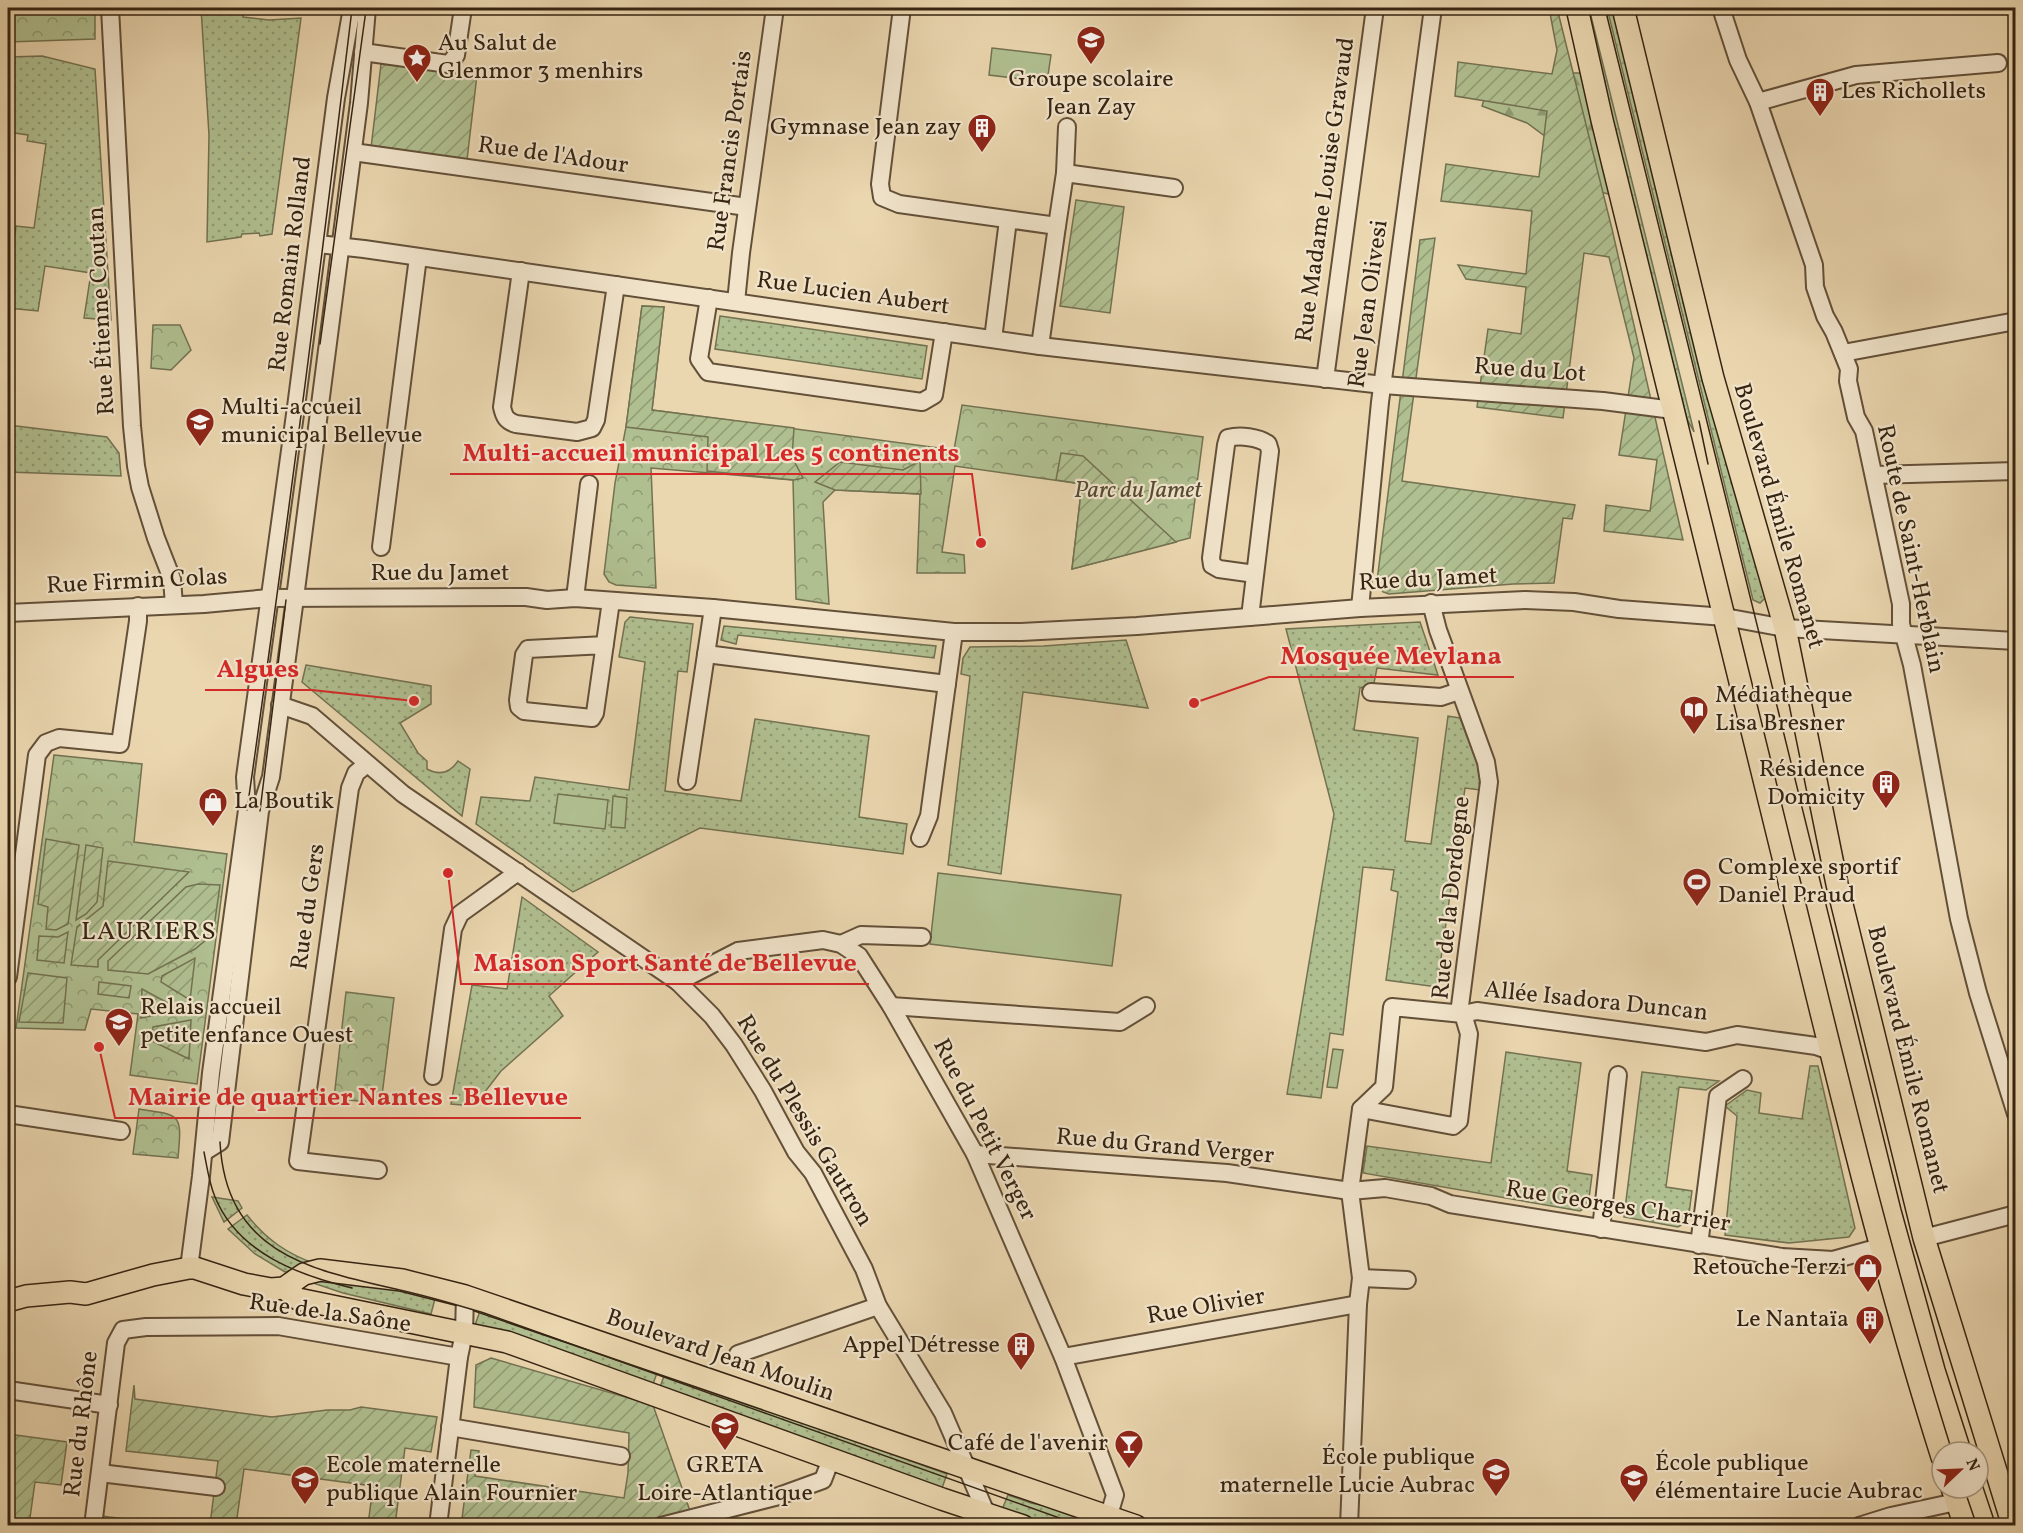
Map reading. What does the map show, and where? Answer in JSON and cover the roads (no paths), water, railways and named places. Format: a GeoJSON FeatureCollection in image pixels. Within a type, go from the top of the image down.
{"type":"FeatureCollection","features":[{"type":"Feature","properties":{"kind":"main road"},"geometry":{"type":"LineString","coordinates":[[1577,8],[1602,120],[1830,1051],[1880,1247],[1908,1349],[1937,1440]]}},
{"type":"Feature","properties":{"kind":"main road","name":"Boulevard Émile Romanet"},"geometry":{"type":"LineString","coordinates":[[1623,8],[1713,378],[1785,628],[1837,884],[1924,1238],[2013,1526]]}},
{"type":"Feature","properties":{"kind":"main road"},"geometry":{"type":"LineString","coordinates":[[17,1299],[70,1292],[86,1294],[153,1275],[192,1268],[244,1284],[271,1289],[285,1288],[298,1299],[507,1342],[942,1499],[989,1519],[1023,1526]]}},
{"type":"Feature","properties":{"kind":"main road","name":"Boulevard Jean Moulin"},"geometry":{"type":"LineString","coordinates":[[285,1288],[304,1274],[320,1270],[402,1280],[465,1296],[1136,1526]]}},
{"type":"Feature","properties":{"kind":"main road"},"geometry":{"type":"LineString","coordinates":[[1956,1500],[1965,1526]]}},
{"type":"Feature","properties":{"kind":"street","name":"Rue Étienne Coutan"},"geometry":{"type":"LineString","coordinates":[[110,8],[136,466],[156,538],[172,579],[174,605]]}},
{"type":"Feature","properties":{"kind":"street"},"geometry":{"type":"LineString","coordinates":[[363,52],[448,64],[456,55],[463,8]]}},
{"type":"Feature","properties":{"kind":"street","name":"Rue Francis Portais"},"geometry":{"type":"LineString","coordinates":[[736,302],[775,8]]}},
{"type":"Feature","properties":{"kind":"street"},"geometry":{"type":"LineString","coordinates":[[903,8],[880,183],[882,197],[899,204],[1057,226]]}},
{"type":"Feature","properties":{"kind":"street","name":"Rue Madame Louise Gravaud"},"geometry":{"type":"LineString","coordinates":[[1325,379],[1375,8]]}},
{"type":"Feature","properties":{"kind":"street","name":"Rue Jean Olivesi"},"geometry":{"type":"LineString","coordinates":[[1360,608],[1383,385],[1433,8]]}},
{"type":"Feature","properties":{"kind":"street","name":"Route de Saint-Herblain"},"geometry":{"type":"LineString","coordinates":[[1721,8],[1738,60],[1758,102],[1814,265],[1815,287],[1825,316],[1849,369],[1848,381],[1856,417],[1864,430],[1901,604],[1901,624],[1912,665],[1959,919],[1978,993],[2016,1114]]}},
{"type":"Feature","properties":{"kind":"street","name":"Rue Romain Rolland"},"geometry":{"type":"LineString","coordinates":[[253,811],[271,777],[295,598],[363,52],[359,9]]}},
{"type":"Feature","properties":{"kind":"street","name":"Rue Romain Rolland"},"geometry":{"type":"LineString","coordinates":[[253,811],[245,777],[336,98],[359,9]]}},
{"type":"Feature","properties":{"kind":"street"},"geometry":{"type":"LineString","coordinates":[[1758,102],[1856,75],[1998,63]]}},
{"type":"Feature","properties":{"kind":"street"},"geometry":{"type":"LineString","coordinates":[[1040,346],[1065,173],[1067,127]]}},
{"type":"Feature","properties":{"kind":"street","name":"Rue de l'Adour"},"geometry":{"type":"LineString","coordinates":[[352,152],[747,207]]}},
{"type":"Feature","properties":{"kind":"street"},"geometry":{"type":"LineString","coordinates":[[1065,173],[1174,188]]}},
{"type":"Feature","properties":{"kind":"street"},"geometry":{"type":"LineString","coordinates":[[993,339],[1008,220]]}},
{"type":"Feature","properties":{"kind":"street","name":"Rue Lucien Aubert"},"geometry":{"type":"LineString","coordinates":[[318,244],[1040,346],[1383,385]]}},
{"type":"Feature","properties":{"kind":"street"},"geometry":{"type":"LineString","coordinates":[[381,547],[418,257]]}},
{"type":"Feature","properties":{"kind":"street"},"geometry":{"type":"LineString","coordinates":[[521,271],[502,407],[508,421],[516,424],[577,432],[592,428],[596,420],[616,285]]}},
{"type":"Feature","properties":{"kind":"street"},"geometry":{"type":"LineString","coordinates":[[709,298],[699,359],[708,372],[922,402],[934,395],[944,332]]}},
{"type":"Feature","properties":{"kind":"street"},"geometry":{"type":"LineString","coordinates":[[1843,353],[2016,321]]}},
{"type":"Feature","properties":{"kind":"street","name":"Rue du Lot"},"geometry":{"type":"LineString","coordinates":[[1383,385],[1603,401],[1674,410]]}},
{"type":"Feature","properties":{"kind":"street"},"geometry":{"type":"LineString","coordinates":[[1250,617],[1270,452],[1268,444],[1262,440],[1236,436],[1228,438],[1226,445],[1211,558],[1212,565],[1219,569],[1255,574]]}},
{"type":"Feature","properties":{"kind":"street"},"geometry":{"type":"LineString","coordinates":[[1874,475],[2016,471]]}},
{"type":"Feature","properties":{"kind":"street"},"geometry":{"type":"LineString","coordinates":[[575,598],[589,484]]}},
{"type":"Feature","properties":{"kind":"street","name":"Rue du Jamet"},"geometry":{"type":"LineString","coordinates":[[269,598],[526,597],[547,600],[575,598],[713,608],[954,632],[1021,632],[1114,627],[1431,603],[1525,600],[1575,602],[1619,609],[1725,617],[1785,628],[2016,640]]}},
{"type":"Feature","properties":{"kind":"street","name":"Rue Firmin Colas"},"geometry":{"type":"LineString","coordinates":[[8,613],[269,598]]}},
{"type":"Feature","properties":{"kind":"street"},"geometry":{"type":"LineString","coordinates":[[605,645],[528,649],[524,655],[519,707],[524,711],[592,717],[595,713],[605,645],[611,601]]}},
{"type":"Feature","properties":{"kind":"street","name":"Rue de la Dordogne"},"geometry":{"type":"LineString","coordinates":[[1362,1109],[1384,1087],[1392,1007],[1463,1014],[1460,1006],[1489,782],[1486,762],[1459,691],[1431,603]]}},
{"type":"Feature","properties":{"kind":"street"},"geometry":{"type":"LineString","coordinates":[[8,977],[37,755],[46,743],[59,738],[120,744],[138,621],[138,606]]}},
{"type":"Feature","properties":{"kind":"street"},"geometry":{"type":"LineString","coordinates":[[687,781],[713,608]]}},
{"type":"Feature","properties":{"kind":"street"},"geometry":{"type":"LineString","coordinates":[[920,838],[929,816],[954,632]]}},
{"type":"Feature","properties":{"kind":"street"},"geometry":{"type":"LineString","coordinates":[[706,654],[947,684]]}},
{"type":"Feature","properties":{"kind":"street"},"geometry":{"type":"LineString","coordinates":[[1371,692],[1442,698],[1459,691]]}},
{"type":"Feature","properties":{"kind":"street","name":"Rue du Plessis Gautron"},"geometry":{"type":"LineString","coordinates":[[280,705],[312,716],[403,794],[678,982],[712,1016],[748,1066],[796,1152],[818,1183],[864,1269],[878,1306],[931,1390],[989,1519]]}},
{"type":"Feature","properties":{"kind":"street","name":"Rue du Gers"},"geometry":{"type":"LineString","coordinates":[[367,764],[356,773],[350,788],[298,1161],[378,1170]]}},
{"type":"Feature","properties":{"kind":"street"},"geometry":{"type":"LineString","coordinates":[[204,1152],[220,1142],[253,811]]}},
{"type":"Feature","properties":{"kind":"street"},"geometry":{"type":"LineString","coordinates":[[192,1268],[211,1073],[253,811]]}},
{"type":"Feature","properties":{"kind":"street"},"geometry":{"type":"LineString","coordinates":[[433,1076],[453,929],[460,914],[518,872]]}},
{"type":"Feature","properties":{"kind":"street"},"geometry":{"type":"LineString","coordinates":[[678,982],[738,951],[823,940],[841,944],[861,934],[922,938]]}},
{"type":"Feature","properties":{"kind":"street","name":"Rue du Petit Verger"},"geometry":{"type":"LineString","coordinates":[[841,944],[859,957],[891,1006],[975,1154],[1063,1357],[1115,1495],[1109,1515]]}},
{"type":"Feature","properties":{"kind":"street"},"geometry":{"type":"LineString","coordinates":[[891,1006],[1120,1022],[1146,1006]]}},
{"type":"Feature","properties":{"kind":"street","name":"Allée Isadora Duncan"},"geometry":{"type":"LineString","coordinates":[[1463,1014],[1477,1011],[1706,1042],[1737,1035],[1816,1046],[1830,1051]]}},
{"type":"Feature","properties":{"kind":"street"},"geometry":{"type":"LineString","coordinates":[[1349,1526],[1361,1278],[1350,1191],[1362,1109],[1453,1126],[1459,1121],[1470,1034],[1463,1014]]}},
{"type":"Feature","properties":{"kind":"street"},"geometry":{"type":"LineString","coordinates":[[1600,1229],[1618,1075]]}},
{"type":"Feature","properties":{"kind":"street"},"geometry":{"type":"LineString","coordinates":[[1699,1245],[1718,1096],[1743,1079]]}},
{"type":"Feature","properties":{"kind":"street"},"geometry":{"type":"LineString","coordinates":[[8,1114],[121,1131]]}},
{"type":"Feature","properties":{"kind":"street","name":"Rue du Grand Verger"},"geometry":{"type":"LineString","coordinates":[[975,1154],[1227,1173],[1350,1191]]}},
{"type":"Feature","properties":{"kind":"street","name":"Rue Georges Charrier"},"geometry":{"type":"LineString","coordinates":[[1350,1191],[1384,1188],[1431,1196],[1450,1204],[1782,1257],[1833,1260],[1880,1247]]}},
{"type":"Feature","properties":{"kind":"street"},"geometry":{"type":"LineString","coordinates":[[1924,1238],[2016,1214]]}},
{"type":"Feature","properties":{"kind":"street"},"geometry":{"type":"LineString","coordinates":[[1361,1278],[1407,1280]]}},
{"type":"Feature","properties":{"kind":"street"},"geometry":{"type":"LineString","coordinates":[[438,1526],[464,1333],[465,1296]]}},
{"type":"Feature","properties":{"kind":"street","name":"Rue Olivier"},"geometry":{"type":"LineString","coordinates":[[1063,1357],[1358,1304]]}},
{"type":"Feature","properties":{"kind":"street"},"geometry":{"type":"LineString","coordinates":[[738,1354],[878,1306]]}},
{"type":"Feature","properties":{"kind":"street","name":"Rue de la Saône"},"geometry":{"type":"LineString","coordinates":[[123,1330],[169,1327],[278,1326],[459,1358]]}},
{"type":"Feature","properties":{"kind":"street","name":"Rue du Rhône"},"geometry":{"type":"LineString","coordinates":[[93,1526],[116,1343],[123,1330]]}},
{"type":"Feature","properties":{"kind":"street"},"geometry":{"type":"LineString","coordinates":[[8,1390],[109,1405]]}},
{"type":"Feature","properties":{"kind":"street"},"geometry":{"type":"LineString","coordinates":[[450,1427],[621,1456]]}},
{"type":"Feature","properties":{"kind":"street"},"geometry":{"type":"LineString","coordinates":[[661,1526],[779,1496],[823,1480],[831,1460]]}},
{"type":"Feature","properties":{"kind":"street"},"geometry":{"type":"LineString","coordinates":[[100,1473],[216,1487]]}},
{"type":"Feature","properties":{"kind":"street"},"geometry":{"type":"LineString","coordinates":[[1859,1526],[1939,1500]]}},
{"type":"Feature","properties":{"kind":"tram line"},"geometry":{"type":"LineString","coordinates":[[1605,8],[1901,1209],[1945,1368],[1968,1440]]}},
{"type":"Feature","properties":{"kind":"tram line"},"geometry":{"type":"LineString","coordinates":[[247,810],[302,410],[352,9]]}},
{"type":"Feature","properties":{"kind":"tram line"},"geometry":{"type":"LineString","coordinates":[[320,344],[366,10]]}},
{"type":"Feature","properties":{"kind":"tram line"},"geometry":{"type":"LineString","coordinates":[[1699,421],[1708,464]]}},
{"type":"Feature","properties":{"kind":"tram line"},"geometry":{"type":"LineString","coordinates":[[260,811],[286,600]]}},
{"type":"Feature","properties":{"kind":"tram line"},"geometry":{"type":"LineString","coordinates":[[220,1142],[226,1180],[238,1210],[257,1233],[280,1251],[307,1264],[337,1275],[484,1313],[1082,1526]]}},
{"type":"Feature","properties":{"kind":"tram line"},"geometry":{"type":"LineString","coordinates":[[204,1152],[215,1197],[225,1216],[254,1247],[291,1268],[352,1288]]}},
{"type":"Feature","properties":{"kind":"tram line"},"geometry":{"type":"LineString","coordinates":[[1987,1500],[1996,1526]]}},
{"type":"Feature","properties":{"kind":"place","name":"Groupe scolaire Jean Zay"},"geometry":{"type":"Point","coordinates":[1091,66]}},
{"type":"Feature","properties":{"kind":"place","name":"Au Salut de Glenmor 3 menhirs"},"geometry":{"type":"Point","coordinates":[417,84]}},
{"type":"Feature","properties":{"kind":"place","name":"Les Richollets"},"geometry":{"type":"Point","coordinates":[1820,118]}},
{"type":"Feature","properties":{"kind":"place","name":"Gymnase Jean zay"},"geometry":{"type":"Point","coordinates":[982,154]}},
{"type":"Feature","properties":{"kind":"place","name":"Multi-accueil municipal Bellevue"},"geometry":{"type":"Point","coordinates":[200,448]}},
{"type":"Feature","properties":{"kind":"place","name":"Multi-accueil municipal Les 5 continents"},"geometry":{"type":"Point","coordinates":[981,543]}},
{"type":"Feature","properties":{"kind":"place","name":"Algues"},"geometry":{"type":"Point","coordinates":[414,701]}},
{"type":"Feature","properties":{"kind":"place","name":"Mosquée Mevlana"},"geometry":{"type":"Point","coordinates":[1194,703]}},
{"type":"Feature","properties":{"kind":"place","name":"Médiathèque Lisa Bresner"},"geometry":{"type":"Point","coordinates":[1694,736]}},
{"type":"Feature","properties":{"kind":"place","name":"Résidence Domicity"},"geometry":{"type":"Point","coordinates":[1886,810]}},
{"type":"Feature","properties":{"kind":"place","name":"La Boutik"},"geometry":{"type":"Point","coordinates":[213,828]}},
{"type":"Feature","properties":{"kind":"place","name":"Maison Sport Santé de Bellevue"},"geometry":{"type":"Point","coordinates":[448,873]}},
{"type":"Feature","properties":{"kind":"place","name":"Complexe sportif Daniel Praud"},"geometry":{"type":"Point","coordinates":[1697,908]}},
{"type":"Feature","properties":{"kind":"place","name":"Mairie de quartier Nantes - Bellevue"},"geometry":{"type":"Point","coordinates":[99,1047]}},
{"type":"Feature","properties":{"kind":"place","name":"Relais accueil petite enfance Ouest"},"geometry":{"type":"Point","coordinates":[119,1048]}},
{"type":"Feature","properties":{"kind":"place","name":"Retouche Terzi"},"geometry":{"type":"Point","coordinates":[1868,1294]}},
{"type":"Feature","properties":{"kind":"place","name":"Le Nantaïa"},"geometry":{"type":"Point","coordinates":[1870,1346]}},
{"type":"Feature","properties":{"kind":"place","name":"Appel Détresse"},"geometry":{"type":"Point","coordinates":[1021,1372]}},
{"type":"Feature","properties":{"kind":"place","name":"GRETA Loire-Atlantique"},"geometry":{"type":"Point","coordinates":[725,1452]}},
{"type":"Feature","properties":{"kind":"place","name":"Café de l'avenir"},"geometry":{"type":"Point","coordinates":[1129,1470]}},
{"type":"Feature","properties":{"kind":"place","name":"École publique maternelle Lucie Aubrac"},"geometry":{"type":"Point","coordinates":[1496,1498]}},
{"type":"Feature","properties":{"kind":"place","name":"École publique élémentaire Lucie Aubrac"},"geometry":{"type":"Point","coordinates":[1634,1504]}},
{"type":"Feature","properties":{"kind":"place","name":"Ecole maternelle publique Alain Fournier"},"geometry":{"type":"Point","coordinates":[305,1506]}},
{"type":"Feature","properties":{"kind":"district","name":"LAURIERS"},"geometry":{"type":"Point","coordinates":[149,932]}},
{"type":"Feature","properties":{"kind":"park label","name":"Parc du Jamet"},"geometry":{"type":"Point","coordinates":[1138,491]}}]}
